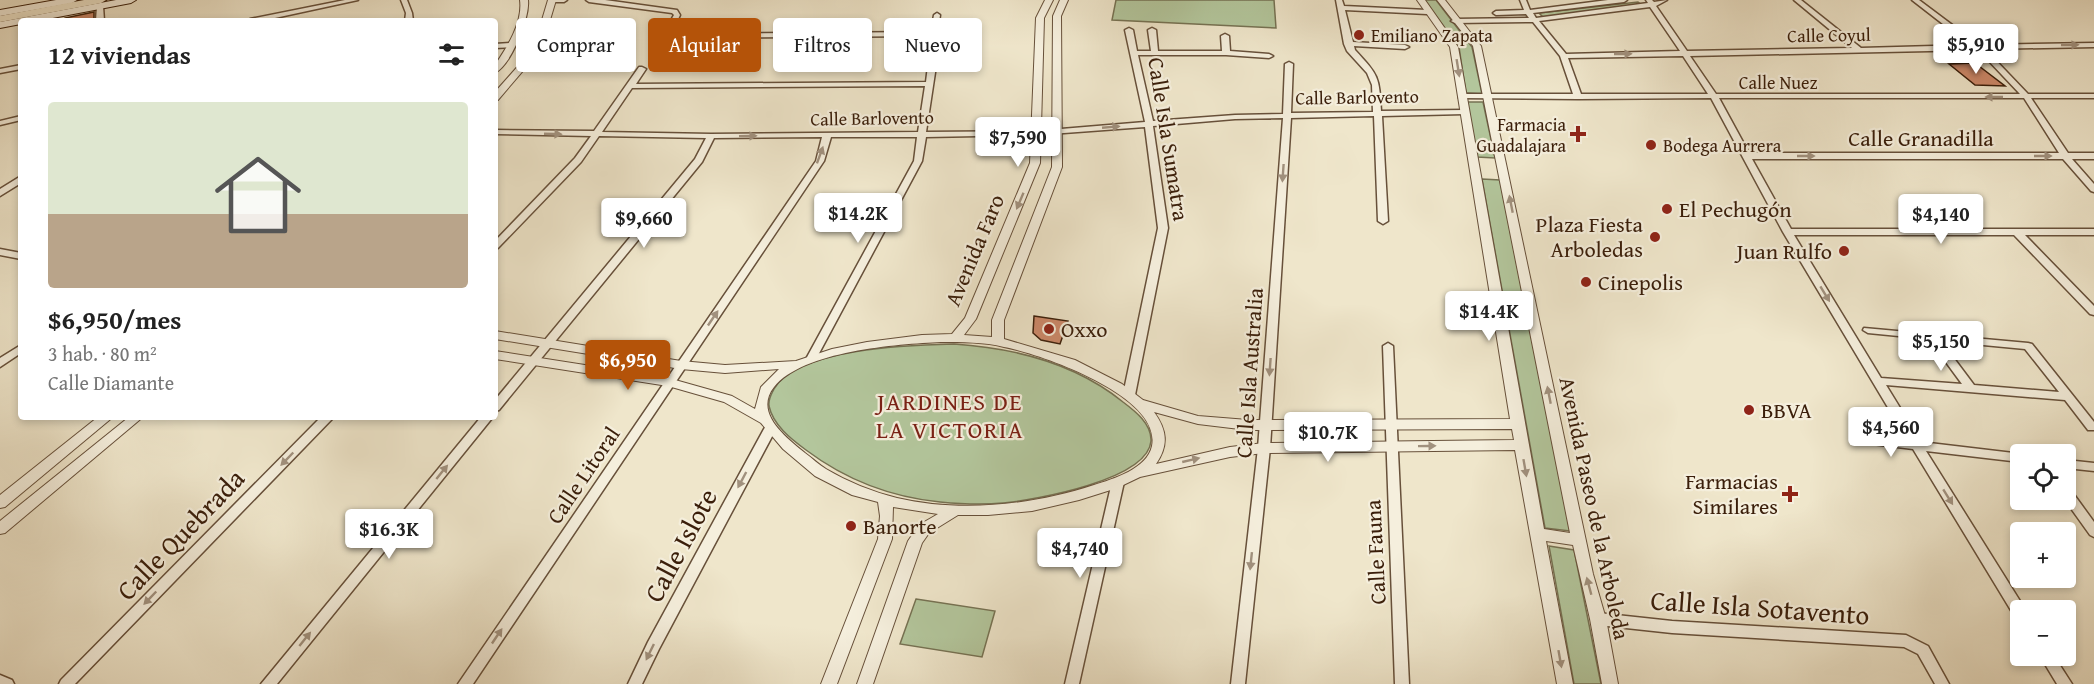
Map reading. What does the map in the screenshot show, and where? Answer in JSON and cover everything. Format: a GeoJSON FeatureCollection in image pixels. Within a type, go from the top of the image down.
{"type":"FeatureCollection","features":[{"type":"Feature","properties":{"kind":"main road"},"geometry":{"type":"LineString","coordinates":[[0,13],[72,0]]}},
{"type":"Feature","properties":{"kind":"main road"},"geometry":{"type":"LineString","coordinates":[[0,19],[130,0]]}},
{"type":"Feature","properties":{"kind":"main road"},"geometry":{"type":"LineString","coordinates":[[29,18],[100,3]]}},
{"type":"Feature","properties":{"kind":"main road"},"geometry":{"type":"LineString","coordinates":[[0,24],[18,20]]}},
{"type":"Feature","properties":{"kind":"street"},"geometry":{"type":"LineString","coordinates":[[265,18],[355,0]]}},
{"type":"Feature","properties":{"kind":"street"},"geometry":{"type":"LineString","coordinates":[[404,0],[409,18]]}},
{"type":"Feature","properties":{"kind":"street"},"geometry":{"type":"LineString","coordinates":[[523,18],[524,0]]}},
{"type":"Feature","properties":{"kind":"street"},"geometry":{"type":"LineString","coordinates":[[547,18],[552,0],[564,0]]}},
{"type":"Feature","properties":{"kind":"street"},"geometry":{"type":"LineString","coordinates":[[589,0],[677,12],[668,32],[674,36],[884,34]]}},
{"type":"Feature","properties":{"kind":"street"},"geometry":{"type":"LineString","coordinates":[[621,0],[647,7]]}},
{"type":"Feature","properties":{"kind":"street","name":"Avenida Faro"},"geometry":{"type":"LineString","coordinates":[[955,338],[970,318],[1034,168],[1040,18],[1049,0]]}},
{"type":"Feature","properties":{"kind":"street","name":"Avenida Faro"},"geometry":{"type":"LineString","coordinates":[[998,342],[998,320],[1057,167],[1057,16],[1064,0]]}},
{"type":"Feature","properties":{"kind":"street"},"geometry":{"type":"LineString","coordinates":[[1421,0],[1427,12],[1454,47],[1521,445],[1565,684]]}},
{"type":"Feature","properties":{"kind":"street","name":"Avenida Paseo de la Arboleda"},"geometry":{"type":"LineString","coordinates":[[1441,0],[1477,46],[1610,684]]}},
{"type":"Feature","properties":{"kind":"street"},"geometry":{"type":"LineString","coordinates":[[1523,0],[1528,12],[1564,56],[1578,97]]}},
{"type":"Feature","properties":{"kind":"street"},"geometry":{"type":"LineString","coordinates":[[1453,18],[1528,12],[1624,0]]}},
{"type":"Feature","properties":{"kind":"street"},"geometry":{"type":"LineString","coordinates":[[1453,18],[1534,20],[1664,0]]}},
{"type":"Feature","properties":{"kind":"street"},"geometry":{"type":"LineString","coordinates":[[1797,0],[1858,49]]}},
{"type":"Feature","properties":{"kind":"street"},"geometry":{"type":"LineString","coordinates":[[1916,0],[1978,47],[2026,96],[2065,156],[2094,189]]}},
{"type":"Feature","properties":{"kind":"street"},"geometry":{"type":"LineString","coordinates":[[1650,2],[1714,97],[1788,232],[2012,600]]}},
{"type":"Feature","properties":{"kind":"street"},"geometry":{"type":"LineString","coordinates":[[1383,221],[1376,85],[1371,72],[1354,55],[1348,44],[1339,4],[1427,12]]}},
{"type":"Feature","properties":{"kind":"street","name":"Calle Isla Sumatra"},"geometry":{"type":"LineString","coordinates":[[1129,30],[1149,123],[1163,228],[1133,399]]}},
{"type":"Feature","properties":{"kind":"street"},"geometry":{"type":"LineString","coordinates":[[1152,30],[1155,53]]}},
{"type":"Feature","properties":{"kind":"street"},"geometry":{"type":"LineString","coordinates":[[498,65],[516,33]]}},
{"type":"Feature","properties":{"kind":"street"},"geometry":{"type":"LineString","coordinates":[[1225,36],[1226,53]]}},
{"type":"Feature","properties":{"kind":"street"},"geometry":{"type":"LineString","coordinates":[[1348,44],[1405,47]]}},
{"type":"Feature","properties":{"kind":"street"},"geometry":{"type":"LineString","coordinates":[[498,46],[510,45]]}},
{"type":"Feature","properties":{"kind":"street","name":"Calle Coyul"},"geometry":{"type":"LineString","coordinates":[[1564,56],[2094,45]]}},
{"type":"Feature","properties":{"kind":"street"},"geometry":{"type":"LineString","coordinates":[[1134,53],[1226,53],[1269,56]]}},
{"type":"Feature","properties":{"kind":"street","name":"Calle Isla Australia"},"geometry":{"type":"LineString","coordinates":[[1238,684],[1266,426],[1289,64]]}},
{"type":"Feature","properties":{"kind":"street"},"geometry":{"type":"LineString","coordinates":[[0,71],[18,68]]}},
{"type":"Feature","properties":{"kind":"street"},"geometry":{"type":"LineString","coordinates":[[498,243],[578,160],[642,69]]}},
{"type":"Feature","properties":{"kind":"street"},"geometry":{"type":"LineString","coordinates":[[498,95],[518,72]]}},
{"type":"Feature","properties":{"kind":"street"},"geometry":{"type":"LineString","coordinates":[[767,424],[761,402],[768,385],[785,371],[807,361],[918,161],[930,72]]}},
{"type":"Feature","properties":{"kind":"street"},"geometry":{"type":"LineString","coordinates":[[630,86],[929,84]]}},
{"type":"Feature","properties":{"kind":"street","name":"Calle Nuez"},"geometry":{"type":"LineString","coordinates":[[1462,96],[2094,96]]}},
{"type":"Feature","properties":{"kind":"street","name":"Calle Barlovento"},"geometry":{"type":"LineString","coordinates":[[498,132],[595,136],[1037,133],[1287,114],[1464,112]]}},
{"type":"Feature","properties":{"kind":"street"},"geometry":{"type":"LineString","coordinates":[[0,123],[18,119]]}},
{"type":"Feature","properties":{"kind":"street","name":"Calle Litoral"},"geometry":{"type":"LineString","coordinates":[[465,684],[820,161],[826,135]]}},
{"type":"Feature","properties":{"kind":"street"},"geometry":{"type":"LineString","coordinates":[[498,403],[699,160],[711,136]]}},
{"type":"Feature","properties":{"kind":"street","name":"Calle Granadilla"},"geometry":{"type":"LineString","coordinates":[[1747,156],[2094,156]]}},
{"type":"Feature","properties":{"kind":"street"},"geometry":{"type":"LineString","coordinates":[[0,194],[18,182]]}},
{"type":"Feature","properties":{"kind":"street"},"geometry":{"type":"LineString","coordinates":[[1788,232],[2094,232]]}},
{"type":"Feature","properties":{"kind":"street"},"geometry":{"type":"LineString","coordinates":[[2017,232],[2094,312]]}},
{"type":"Feature","properties":{"kind":"street"},"geometry":{"type":"LineString","coordinates":[[0,252],[18,255]]}},
{"type":"Feature","properties":{"kind":"street"},"geometry":{"type":"LineString","coordinates":[[1868,330],[2028,346],[2092,427]]}},
{"type":"Feature","properties":{"kind":"street"},"geometry":{"type":"LineString","coordinates":[[498,336],[681,365],[725,369],[807,361],[873,344],[955,338],[998,342],[1036,352],[1077,366],[1133,399],[1206,421],[1266,426],[1518,424]]}},
{"type":"Feature","properties":{"kind":"street"},"geometry":{"type":"LineString","coordinates":[[1932,337],[1972,390]]}},
{"type":"Feature","properties":{"kind":"street","name":"Calle Fauna"},"geometry":{"type":"LineString","coordinates":[[1388,346],[1402,684]]}},
{"type":"Feature","properties":{"kind":"street"},"geometry":{"type":"LineString","coordinates":[[0,363],[18,350]]}},
{"type":"Feature","properties":{"kind":"street"},"geometry":{"type":"LineString","coordinates":[[498,355],[669,382],[728,399],[767,424],[807,462],[825,474],[867,494],[885,499],[955,510],[991,511],[1038,506],[1080,496],[1134,474],[1148,465],[1160,446],[1155,424],[1133,399]]}},
{"type":"Feature","properties":{"kind":"street"},"geometry":{"type":"LineString","coordinates":[[1878,381],[2069,397]]}},
{"type":"Feature","properties":{"kind":"street"},"geometry":{"type":"LineString","coordinates":[[0,503],[103,420]]}},
{"type":"Feature","properties":{"kind":"street"},"geometry":{"type":"LineString","coordinates":[[0,529],[132,420]]}},
{"type":"Feature","properties":{"kind":"street","name":"Calle Quebrada"},"geometry":{"type":"LineString","coordinates":[[66,684],[325,420]]}},
{"type":"Feature","properties":{"kind":"street"},"geometry":{"type":"LineString","coordinates":[[268,684],[485,420]]}},
{"type":"Feature","properties":{"kind":"street","name":"Calle Islote"},"geometry":{"type":"LineString","coordinates":[[634,684],[767,424]]}},
{"type":"Feature","properties":{"kind":"street"},"geometry":{"type":"LineString","coordinates":[[1868,440],[2010,457]]}},
{"type":"Feature","properties":{"kind":"street"},"geometry":{"type":"LineString","coordinates":[[1134,474],[1230,452],[1264,448],[1521,445]]}},
{"type":"Feature","properties":{"kind":"street"},"geometry":{"type":"LineString","coordinates":[[2076,465],[2094,467]]}},
{"type":"Feature","properties":{"kind":"street"},"geometry":{"type":"LineString","coordinates":[[1072,684],[1118,482]]}},
{"type":"Feature","properties":{"kind":"street"},"geometry":{"type":"LineString","coordinates":[[829,684],[885,538],[887,516],[885,499]]}},
{"type":"Feature","properties":{"kind":"street"},"geometry":{"type":"LineString","coordinates":[[2076,506],[2094,532]]}},
{"type":"Feature","properties":{"kind":"street"},"geometry":{"type":"LineString","coordinates":[[866,684],[915,541],[924,529],[955,510]]}},
{"type":"Feature","properties":{"kind":"street"},"geometry":{"type":"LineString","coordinates":[[1538,534],[1579,540]]}},
{"type":"Feature","properties":{"kind":"street","name":"Calle Isla Sotavento"},"geometry":{"type":"LineString","coordinates":[[1598,619],[1672,627],[1906,641],[1918,646],[1927,654],[1942,684]]}},
{"type":"Feature","properties":{"kind":"street"},"geometry":{"type":"LineString","coordinates":[[2053,666],[2065,684]]}},
{"type":"Feature","properties":{"kind":"street"},"geometry":{"type":"LineString","coordinates":[[0,681],[7,684]]}},
{"type":"Feature","properties":{"kind":"green space"},"geometry":{"type":"Polygon","coordinates":[[[1116,0],[1274,0],[1276,28],[1112,20],[1116,0]]]}},
{"type":"Feature","properties":{"kind":"green space"},"geometry":{"type":"Polygon","coordinates":[[[1424,0],[1436,0],[1472,47],[1482,94],[1466,93],[1459,47],[1424,0]]]}},
{"type":"Feature","properties":{"kind":"green space"},"geometry":{"type":"Polygon","coordinates":[[[1638,2],[1642,5],[1543,17],[1539,13],[1638,2]]]}},
{"type":"Feature","properties":{"kind":"green space"},"geometry":{"type":"Polygon","coordinates":[[[1467,102],[1483,102],[1495,158],[1477,157],[1467,102]]]}},
{"type":"Feature","properties":{"kind":"green space"},"geometry":{"type":"Polygon","coordinates":[[[1482,179],[1500,180],[1570,531],[1545,528],[1482,179]]]}},
{"type":"Feature","properties":{"kind":"green space"},"geometry":{"type":"Polygon","coordinates":[[[954,344],[999,349],[1043,360],[1085,377],[1104,388],[1142,418],[1146,424],[1151,441],[1145,455],[1131,467],[1111,477],[1088,486],[1039,498],[995,504],[922,500],[869,485],[821,461],[789,436],[771,413],[769,401],[774,389],[787,375],[806,365],[830,357],[884,348],[954,344]]]}},
{"type":"Feature","properties":{"kind":"green space"},"geometry":{"type":"Polygon","coordinates":[[[1549,546],[1574,550],[1601,684],[1574,684],[1549,546]]]}},
{"type":"Feature","properties":{"kind":"green space"},"geometry":{"type":"Polygon","coordinates":[[[916,599],[995,611],[982,657],[900,644],[916,599]]]}},
{"type":"Feature","properties":{"kind":"building"},"geometry":{"type":"Polygon","coordinates":[[[94,12],[94,18],[65,18],[94,12]]]}},
{"type":"Feature","properties":{"kind":"building"},"geometry":{"type":"Polygon","coordinates":[[[1975,63],[2005,86],[1975,85],[1949,64],[1975,63]]]}},
{"type":"Feature","properties":{"kind":"building","name":"Oxxo"},"geometry":{"type":"Polygon","coordinates":[[[1034,316],[1068,321],[1060,344],[1041,340],[1033,333],[1034,316]]]}},
{"type":"Feature","properties":{"kind":"place","name":"Emiliano Zapata"},"geometry":{"type":"Point","coordinates":[1359,35]}},
{"type":"Feature","properties":{"kind":"place","name":"Farmacia Guadalajara"},"geometry":{"type":"Point","coordinates":[1578,134]}},
{"type":"Feature","properties":{"kind":"place","name":"Bodega Aurrera"},"geometry":{"type":"Point","coordinates":[1651,145]}},
{"type":"Feature","properties":{"kind":"place","name":"El Pechugón"},"geometry":{"type":"Point","coordinates":[1667,209]}},
{"type":"Feature","properties":{"kind":"place","name":"Plaza Fiesta Arboledas"},"geometry":{"type":"Point","coordinates":[1655,237]}},
{"type":"Feature","properties":{"kind":"place","name":"Juan Rulfo"},"geometry":{"type":"Point","coordinates":[1844,251]}},
{"type":"Feature","properties":{"kind":"place","name":"Cinepolis"},"geometry":{"type":"Point","coordinates":[1586,282]}},
{"type":"Feature","properties":{"kind":"place","name":"Oxxo"},"geometry":{"type":"Point","coordinates":[1049,329]}},
{"type":"Feature","properties":{"kind":"place","name":"BBVA"},"geometry":{"type":"Point","coordinates":[1749,410]}},
{"type":"Feature","properties":{"kind":"place","name":"Farmacias Similares"},"geometry":{"type":"Point","coordinates":[1790,494]}},
{"type":"Feature","properties":{"kind":"place","name":"Banorte"},"geometry":{"type":"Point","coordinates":[851,526]}},
{"type":"Feature","properties":{"kind":"district","name":"JARDINES DE LA VICTORIA"},"geometry":{"type":"Point","coordinates":[950,415]}}]}
